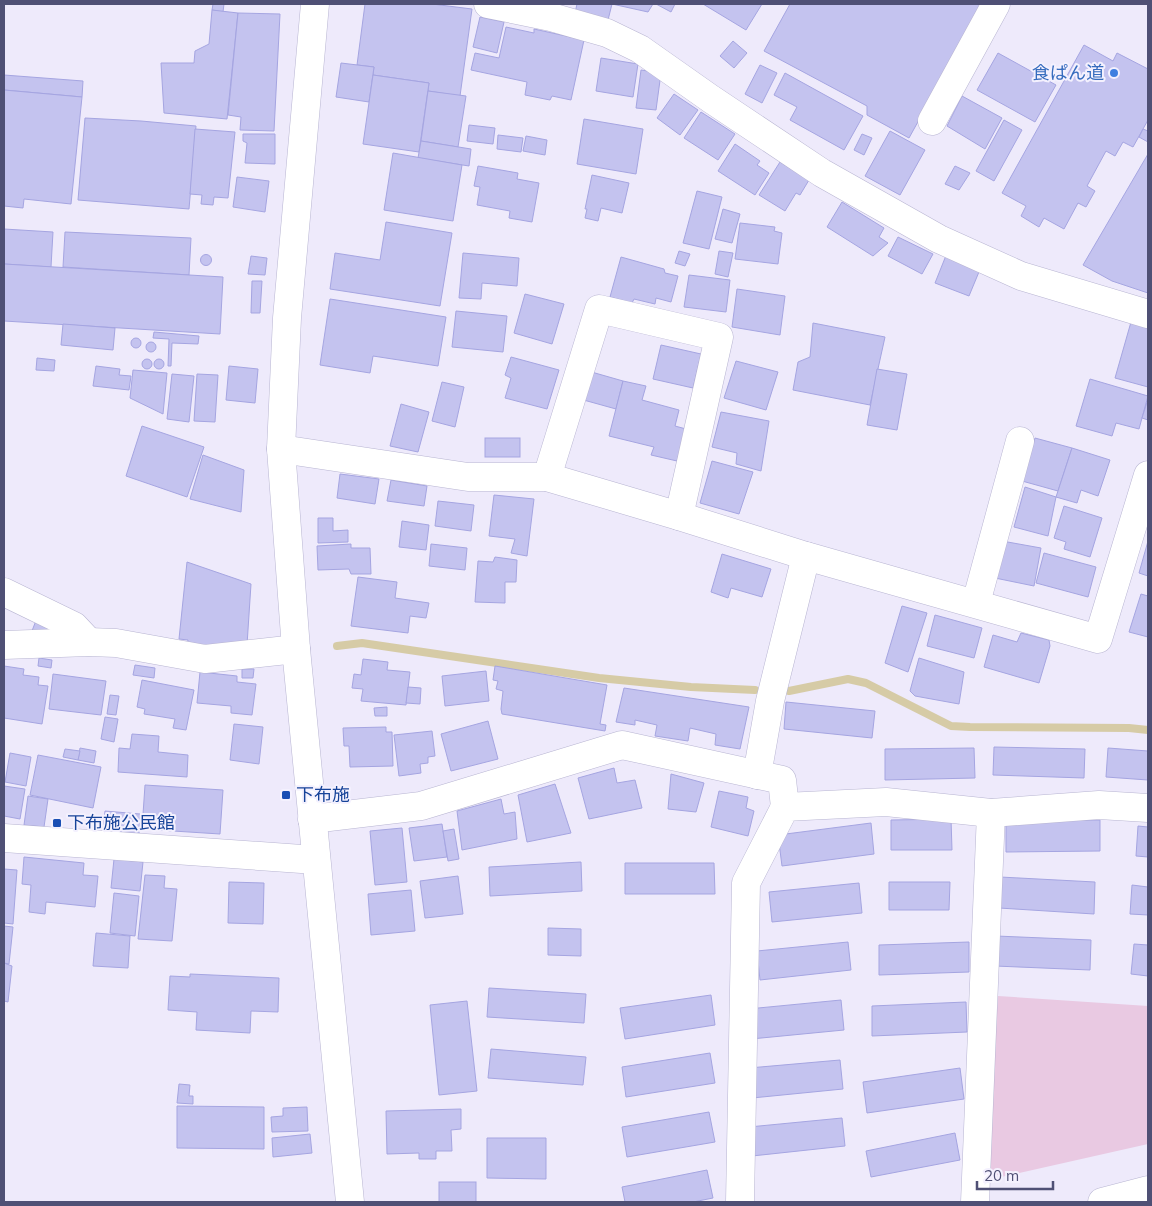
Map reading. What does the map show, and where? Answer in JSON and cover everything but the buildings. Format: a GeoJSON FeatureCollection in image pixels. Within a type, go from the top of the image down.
{"type":"FeatureCollection","features":[{"type":"Feature","properties":{"kind":"street"},"geometry":{"type":"LineString","coordinates":[[315,4],[286,318],[281,449],[296,649],[350,1202]]}},
{"type":"Feature","properties":{"kind":"street"},"geometry":{"type":"LineString","coordinates":[[488,4],[551,17],[608,33],[640,49],[822,173],[940,239],[1021,276],[1148,314]]}},
{"type":"Feature","properties":{"kind":"street"},"geometry":{"type":"LineString","coordinates":[[932,121],[996,4]]}},
{"type":"Feature","properties":{"kind":"street"},"geometry":{"type":"LineString","coordinates":[[547,478],[599,309],[719,337],[679,516]]}},
{"type":"Feature","properties":{"kind":"street"},"geometry":{"type":"LineString","coordinates":[[976,603],[1020,441]]}},
{"type":"Feature","properties":{"kind":"street"},"geometry":{"type":"LineString","coordinates":[[281,449],[468,477],[547,478],[679,516],[806,556],[1098,638],[1148,475]]}},
{"type":"Feature","properties":{"kind":"street"},"geometry":{"type":"LineString","coordinates":[[757,775],[770,701],[806,556]]}},
{"type":"Feature","properties":{"kind":"street"},"geometry":{"type":"LineString","coordinates":[[4,592],[74,626],[89,642]]}},
{"type":"Feature","properties":{"kind":"street"},"geometry":{"type":"LineString","coordinates":[[4,645],[116,643],[205,659],[296,649]]}},
{"type":"Feature","properties":{"kind":"street"},"geometry":{"type":"LineString","coordinates":[[312,819],[421,806],[622,745],[782,780],[785,807],[746,883],[740,1202]]}},
{"type":"Feature","properties":{"kind":"street"},"geometry":{"type":"LineString","coordinates":[[785,807],[886,802],[992,813],[1099,805],[1148,808]]}},
{"type":"Feature","properties":{"kind":"street"},"geometry":{"type":"LineString","coordinates":[[975,1202],[992,813]]}},
{"type":"Feature","properties":{"kind":"street"},"geometry":{"type":"LineString","coordinates":[[4,838],[316,860]]}},
{"type":"Feature","properties":{"kind":"street"},"geometry":{"type":"LineString","coordinates":[[1102,1202],[1148,1190]]}},
{"type":"Feature","properties":{"kind":"shaded area"},"geometry":{"type":"Polygon","coordinates":[[[998,996],[1148,1006],[1148,1144],[1001,1177],[991,1171],[986,1162],[998,996]]]}},
{"type":"Feature","properties":{"kind":"waterway"},"geometry":{"type":"LineString","coordinates":[[337,646],[362,643],[599,678],[691,687],[755,690]]}},
{"type":"Feature","properties":{"kind":"waterway"},"geometry":{"type":"LineString","coordinates":[[789,691],[848,679],[866,683],[951,726],[1129,728],[1148,730]]}},
{"type":"Feature","properties":{"kind":"place","name":"食ぱん道"},"geometry":{"type":"Point","coordinates":[1114,73]}},
{"type":"Feature","properties":{"kind":"place","name":"下布施"},"geometry":{"type":"Point","coordinates":[286,795]}},
{"type":"Feature","properties":{"kind":"place","name":"下布施公民館"},"geometry":{"type":"Point","coordinates":[57,823]}}]}
